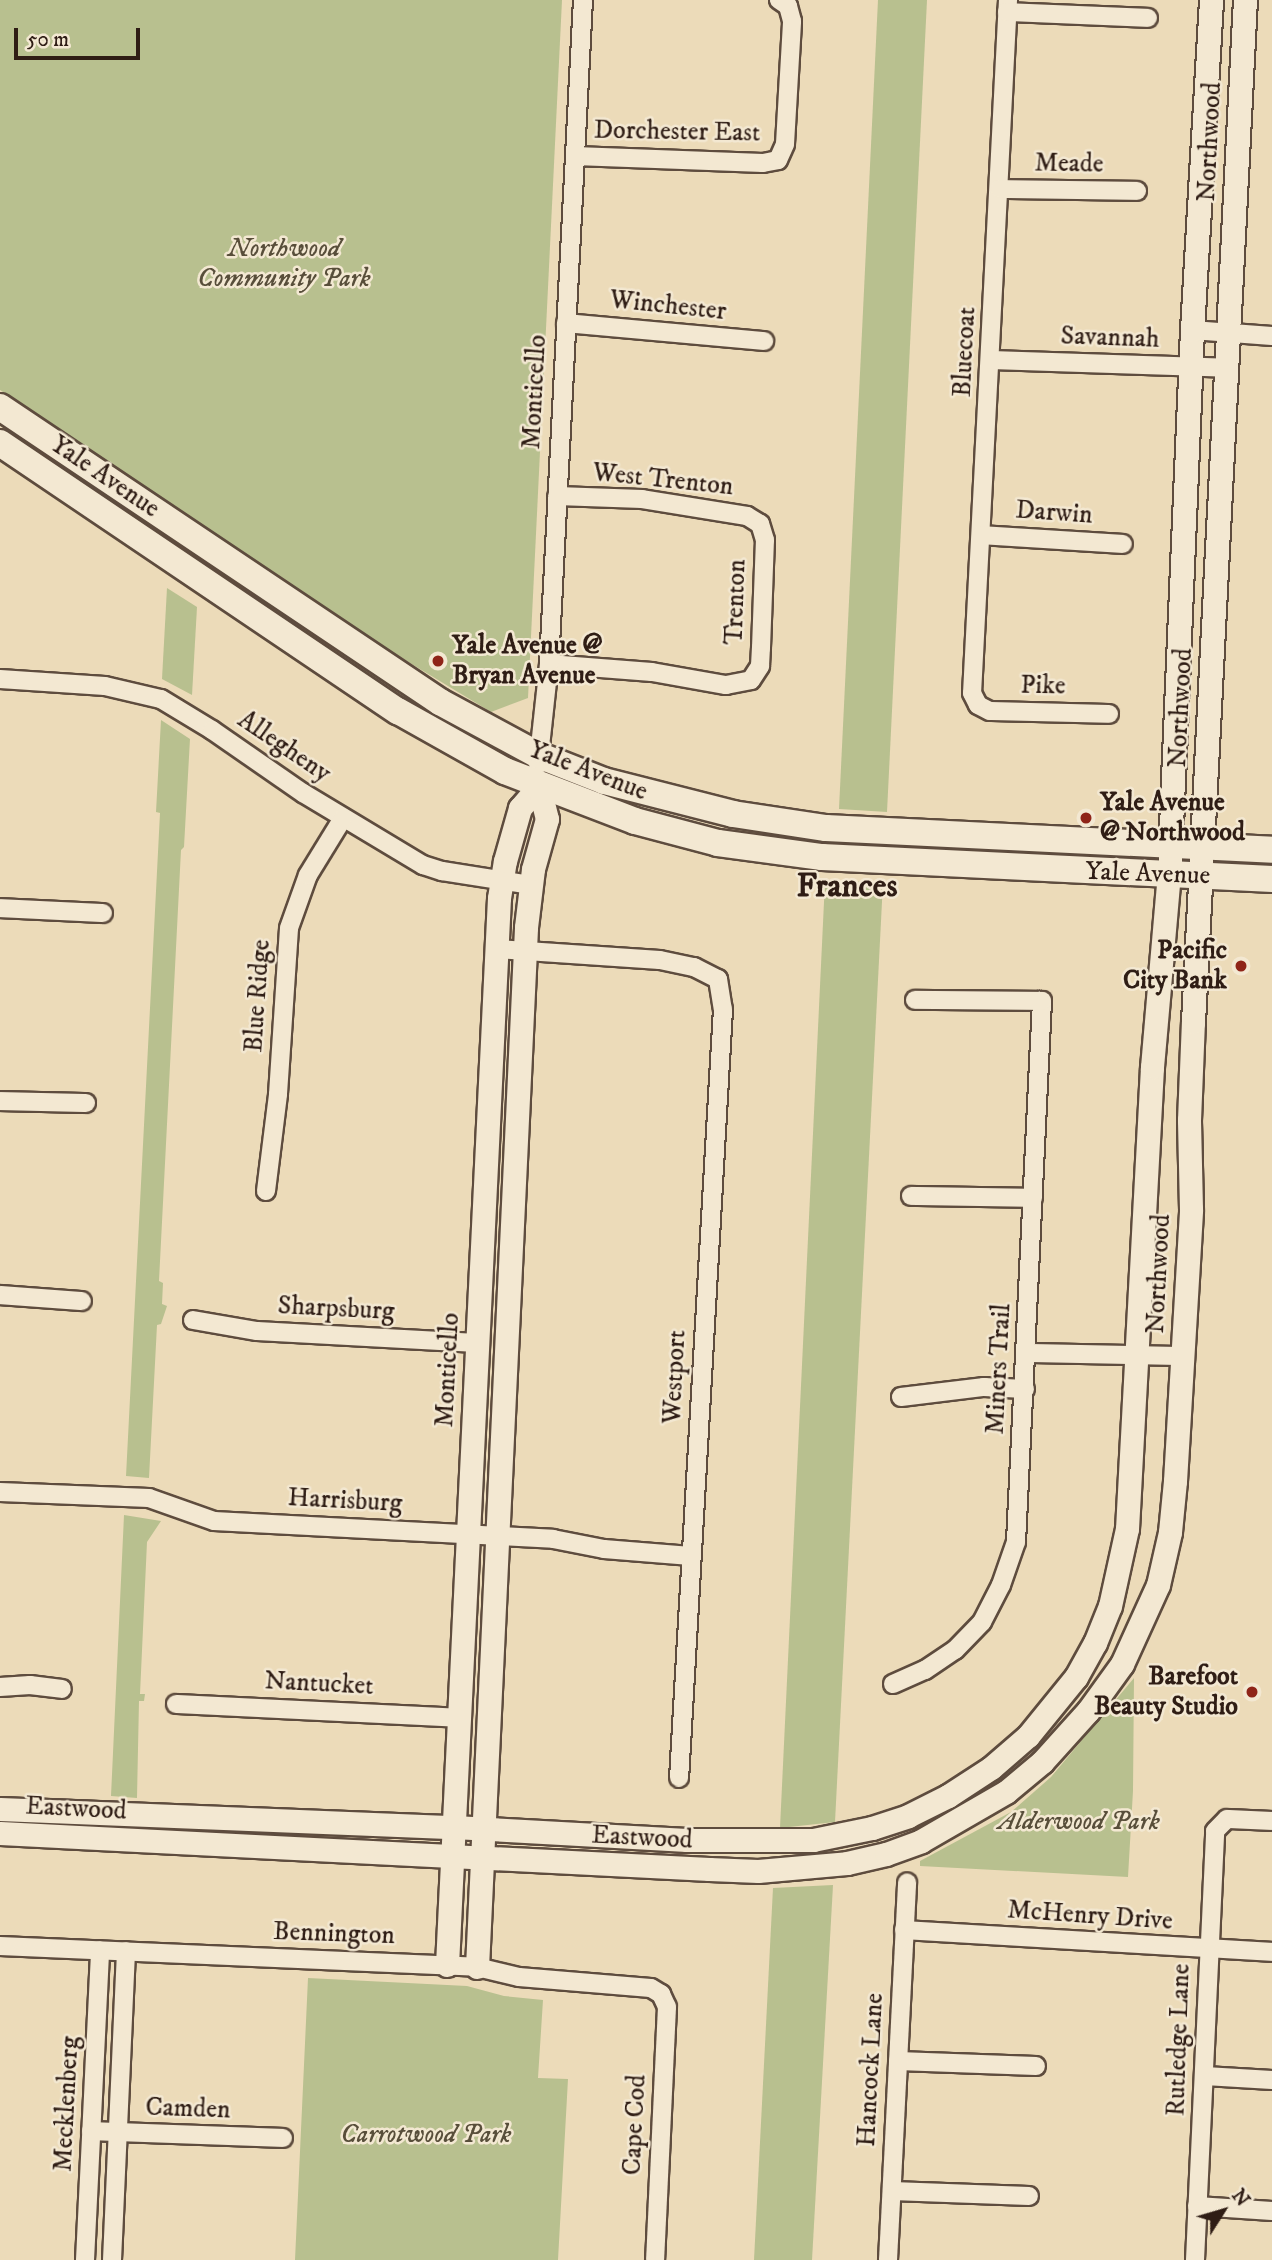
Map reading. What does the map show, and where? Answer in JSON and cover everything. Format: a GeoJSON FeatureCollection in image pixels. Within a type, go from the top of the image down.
{"type":"FeatureCollection","features":[{"type":"Feature","properties":{"kind":"main road","name":"Yale Avenue"},"geometry":{"type":"LineString","coordinates":[[0,407],[440,702],[538,755],[604,781],[657,797],[786,824],[897,833],[1272,850]]}},
{"type":"Feature","properties":{"kind":"main road","name":"Yale Avenue"},"geometry":{"type":"LineString","coordinates":[[0,443],[398,711],[479,758],[539,786],[679,834],[769,851],[982,867],[1272,879]]}},
{"type":"Feature","properties":{"kind":"street","name":"Monticello"},"geometry":{"type":"LineString","coordinates":[[477,1967],[525,950],[530,884],[547,819],[539,786],[538,755],[549,664],[583,0]]}},
{"type":"Feature","properties":{"kind":"street","name":"Northwood"},"geometry":{"type":"LineString","coordinates":[[1119,1573],[1127,1529],[1152,1067],[1169,874],[1192,330],[1211,0]]}},
{"type":"Feature","properties":{"kind":"street","name":"Northwood"},"geometry":{"type":"LineString","coordinates":[[1157,1585],[1172,1507],[1191,1209],[1189,1121],[1245,0]]}},
{"type":"Feature","properties":{"kind":"street","name":"Dorchester East"},"geometry":{"type":"LineString","coordinates":[[575,156],[763,163],[778,160],[785,144],[792,21],[783,3]]}},
{"type":"Feature","properties":{"kind":"street"},"geometry":{"type":"LineString","coordinates":[[1008,6],[1148,18]]}},
{"type":"Feature","properties":{"kind":"street","name":"Bluecoat"},"geometry":{"type":"LineString","coordinates":[[978,705],[972,693],[1008,6]]}},
{"type":"Feature","properties":{"kind":"street","name":"Meade"},"geometry":{"type":"LineString","coordinates":[[1000,188],[1137,191]]}},
{"type":"Feature","properties":{"kind":"street","name":"Winchester"},"geometry":{"type":"LineString","coordinates":[[566,323],[764,341]]}},
{"type":"Feature","properties":{"kind":"street","name":"Savannah"},"geometry":{"type":"LineString","coordinates":[[1192,330],[1272,336]]}},
{"type":"Feature","properties":{"kind":"street","name":"Savannah"},"geometry":{"type":"LineString","coordinates":[[991,360],[1227,368]]}},
{"type":"Feature","properties":{"kind":"street","name":"West Trenton"},"geometry":{"type":"LineString","coordinates":[[557,496],[642,499],[747,516],[760,524]]}},
{"type":"Feature","properties":{"kind":"street","name":"Trenton"},"geometry":{"type":"LineString","coordinates":[[549,664],[652,672],[726,685],[751,680],[760,666],[765,540],[760,524]]}},
{"type":"Feature","properties":{"kind":"street","name":"Darwin"},"geometry":{"type":"LineString","coordinates":[[981,535],[1123,544]]}},
{"type":"Feature","properties":{"kind":"street","name":"Allegheny"},"geometry":{"type":"LineString","coordinates":[[0,680],[106,686],[160,699],[343,818],[423,864],[442,872],[530,884]]}},
{"type":"Feature","properties":{"kind":"street","name":"Pike"},"geometry":{"type":"LineString","coordinates":[[978,705],[1005,712],[1109,714]]}},
{"type":"Feature","properties":{"kind":"street","name":"Monticello"},"geometry":{"type":"LineString","coordinates":[[447,1965],[501,881],[520,808],[539,786]]}},
{"type":"Feature","properties":{"kind":"street","name":"Blue Ridge"},"geometry":{"type":"LineString","coordinates":[[266,1191],[278,1094],[289,928],[308,876],[343,818]]}},
{"type":"Feature","properties":{"kind":"street"},"geometry":{"type":"LineString","coordinates":[[0,908],[103,913]]}},
{"type":"Feature","properties":{"kind":"street"},"geometry":{"type":"LineString","coordinates":[[497,949],[525,950]]}},
{"type":"Feature","properties":{"kind":"street","name":"Westport"},"geometry":{"type":"LineString","coordinates":[[525,950],[660,960],[694,967],[718,979],[723,1009],[679,1778]]}},
{"type":"Feature","properties":{"kind":"street","name":"Miners Trail"},"geometry":{"type":"LineString","coordinates":[[893,1684],[925,1670],[955,1650],[982,1622],[1001,1585],[1016,1542],[1028,1353],[1042,1002],[915,1000]]}},
{"type":"Feature","properties":{"kind":"street"},"geometry":{"type":"LineString","coordinates":[[0,1101],[86,1103]]}},
{"type":"Feature","properties":{"kind":"street"},"geometry":{"type":"LineString","coordinates":[[911,1196],[1033,1198]]}},
{"type":"Feature","properties":{"kind":"street"},"geometry":{"type":"LineString","coordinates":[[0,1295],[82,1301]]}},
{"type":"Feature","properties":{"kind":"street","name":"Sharpsburg"},"geometry":{"type":"LineString","coordinates":[[193,1320],[257,1331],[477,1343]]}},
{"type":"Feature","properties":{"kind":"street"},"geometry":{"type":"LineString","coordinates":[[1028,1353],[1182,1356]]}},
{"type":"Feature","properties":{"kind":"street"},"geometry":{"type":"LineString","coordinates":[[901,1397],[984,1387],[1025,1389]]}},
{"type":"Feature","properties":{"kind":"street","name":"Harrisburg"},"geometry":{"type":"LineString","coordinates":[[0,1492],[149,1498],[214,1521],[554,1539],[604,1549],[691,1556]]}},
{"type":"Feature","properties":{"kind":"street","name":"Eastwood"},"geometry":{"type":"LineString","coordinates":[[0,1809],[782,1843],[828,1838],[908,1816],[948,1796],[991,1768],[1028,1735],[1076,1677],[1095,1643],[1119,1573]]}},
{"type":"Feature","properties":{"kind":"street","name":"Eastwood"},"geometry":{"type":"LineString","coordinates":[[0,1833],[758,1871],[847,1863],[886,1854],[921,1841],[1006,1793],[1042,1762],[1088,1711],[1122,1664],[1157,1585]]}},
{"type":"Feature","properties":{"kind":"street"},"geometry":{"type":"LineString","coordinates":[[0,1687],[30,1685],[62,1689]]}},
{"type":"Feature","properties":{"kind":"street","name":"Nantucket"},"geometry":{"type":"LineString","coordinates":[[176,1704],[459,1718]]}},
{"type":"Feature","properties":{"kind":"street","name":"Rutledge Lane"},"geometry":{"type":"LineString","coordinates":[[1195,2260],[1215,1831],[1219,1824],[1227,1819],[1272,1821]]}},
{"type":"Feature","properties":{"kind":"street","name":"Hancock Lane"},"geometry":{"type":"LineString","coordinates":[[888,2260],[907,1882]]}},
{"type":"Feature","properties":{"kind":"street","name":"McHenry Drive"},"geometry":{"type":"LineString","coordinates":[[904,1930],[1272,1952]]}},
{"type":"Feature","properties":{"kind":"street","name":"Bennington"},"geometry":{"type":"LineString","coordinates":[[0,1946],[477,1967],[519,1977],[636,1985],[651,1988],[661,1994]]}},
{"type":"Feature","properties":{"kind":"street","name":"Mecklenberg"},"geometry":{"type":"LineString","coordinates":[[85,2260],[100,1950]]}},
{"type":"Feature","properties":{"kind":"street","name":"Mecklenberg"},"geometry":{"type":"LineString","coordinates":[[112,2260],[126,1951]]}},
{"type":"Feature","properties":{"kind":"street","name":"Cape Cod"},"geometry":{"type":"LineString","coordinates":[[655,2260],[667,2022],[667,2007],[661,1994]]}},
{"type":"Feature","properties":{"kind":"street"},"geometry":{"type":"LineString","coordinates":[[898,2062],[1035,2066]]}},
{"type":"Feature","properties":{"kind":"street"},"geometry":{"type":"LineString","coordinates":[[1205,2076],[1272,2080]]}},
{"type":"Feature","properties":{"kind":"street","name":"Camden"},"geometry":{"type":"LineString","coordinates":[[92,2131],[283,2138]]}},
{"type":"Feature","properties":{"kind":"street"},"geometry":{"type":"LineString","coordinates":[[892,2191],[1029,2196]]}},
{"type":"Feature","properties":{"kind":"street"},"geometry":{"type":"LineString","coordinates":[[1197,2206],[1272,2211]]}},
{"type":"Feature","properties":{"kind":"green space","name":"Northwood Community Park"},"geometry":{"type":"Polygon","coordinates":[[[0,0],[562,0],[528,698],[491,712],[367,637],[0,390],[0,0]]]}},
{"type":"Feature","properties":{"kind":"green space"},"geometry":{"type":"Polygon","coordinates":[[[878,0],[927,0],[887,812],[839,809],[878,0]]]}},
{"type":"Feature","properties":{"kind":"green space"},"geometry":{"type":"Polygon","coordinates":[[[167,588],[197,607],[192,695],[162,679],[167,588]]]}},
{"type":"Feature","properties":{"kind":"green space"},"geometry":{"type":"Polygon","coordinates":[[[161,720],[190,739],[184,847],[181,850],[159,1281],[163,1283],[162,1304],[167,1306],[161,1324],[157,1325],[149,1478],[126,1476],[160,813],[156,812],[161,720]]]}},
{"type":"Feature","properties":{"kind":"green space"},"geometry":{"type":"Polygon","coordinates":[[[825,881],[883,882],[835,1822],[780,1828],[825,881]]]}},
{"type":"Feature","properties":{"kind":"green space"},"geometry":{"type":"Polygon","coordinates":[[[124,1515],[161,1521],[147,1542],[140,1694],[145,1694],[144,1701],[139,1701],[137,1798],[111,1796],[124,1515]]]}},
{"type":"Feature","properties":{"kind":"green space","name":"Alderwood Park"},"geometry":{"type":"Polygon","coordinates":[[[1134,1678],[1133,1791],[1128,1877],[920,1866],[920,1861],[1011,1812],[1051,1777],[1134,1678]]]}},
{"type":"Feature","properties":{"kind":"green space"},"geometry":{"type":"Polygon","coordinates":[[[833,1885],[812,2260],[754,2260],[773,1888],[833,1885]]]}},
{"type":"Feature","properties":{"kind":"green space","name":"Carrotwood Park"},"geometry":{"type":"Polygon","coordinates":[[[308,1978],[467,1986],[504,1996],[543,2000],[538,2078],[568,2079],[558,2260],[295,2260],[308,1978]]]}},
{"type":"Feature","properties":{"kind":"place","name":"Yale Avenue @ Bryan Avenue"},"geometry":{"type":"Point","coordinates":[438,661]}},
{"type":"Feature","properties":{"kind":"place","name":"Yale Avenue @ Northwood"},"geometry":{"type":"Point","coordinates":[1086,818]}},
{"type":"Feature","properties":{"kind":"place","name":"Pacific City Bank"},"geometry":{"type":"Point","coordinates":[1241,966]}},
{"type":"Feature","properties":{"kind":"place","name":"Barefoot Beauty Studio"},"geometry":{"type":"Point","coordinates":[1252,1692]}},
{"type":"Feature","properties":{"kind":"district","name":"Frances"},"geometry":{"type":"Point","coordinates":[847,887]}}]}
